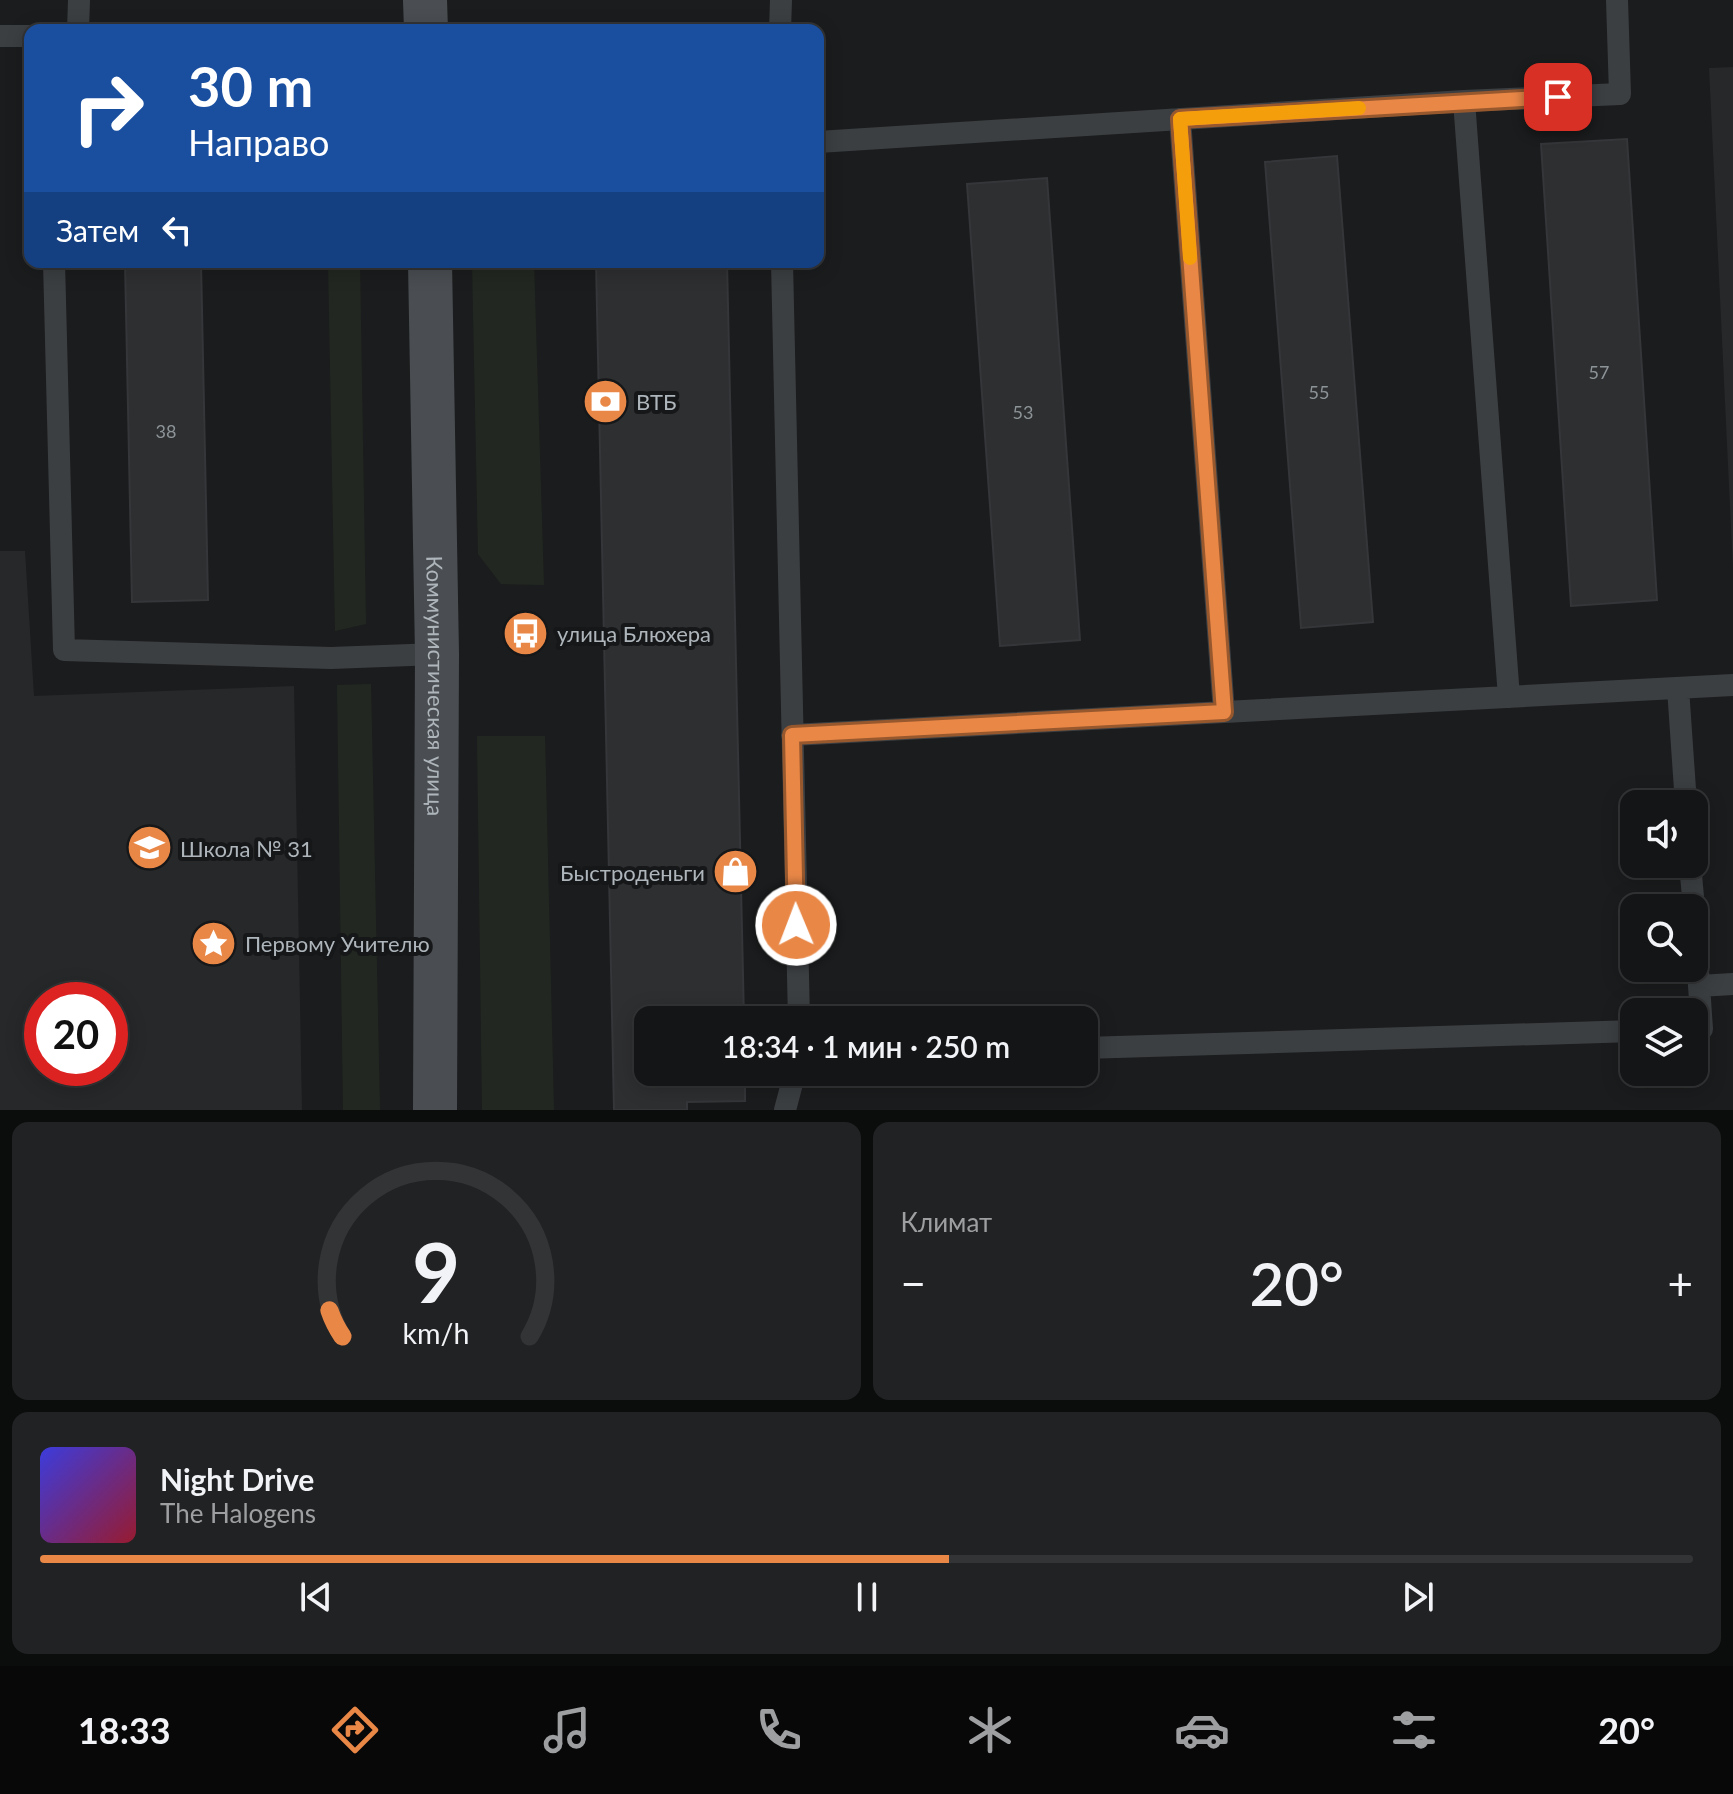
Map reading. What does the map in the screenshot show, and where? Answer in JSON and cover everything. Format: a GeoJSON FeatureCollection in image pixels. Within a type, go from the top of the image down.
{"type":"FeatureCollection","features":[{"type":"Feature","properties":{"kind":"main road"},"geometry":{"type":"LineString","coordinates":[[425,0],[426,24]]}},
{"type":"Feature","properties":{"kind":"main road","name":"Коммунистическая улица"},"geometry":{"type":"LineString","coordinates":[[430,268],[437,654],[435,1110]]}},
{"type":"Feature","properties":{"kind":"lane"},"geometry":{"type":"LineString","coordinates":[[78,24],[79,0]]}},
{"type":"Feature","properties":{"kind":"lane"},"geometry":{"type":"LineString","coordinates":[[780,24],[781,0]]}},
{"type":"Feature","properties":{"kind":"lane"},"geometry":{"type":"LineString","coordinates":[[824,142],[1620,94],[1617,0]]}},
{"type":"Feature","properties":{"kind":"lane"},"geometry":{"type":"LineString","coordinates":[[0,36],[24,36]]}},
{"type":"Feature","properties":{"kind":"lane"},"geometry":{"type":"LineString","coordinates":[[1464,101],[1509,697]]}},
{"type":"Feature","properties":{"kind":"lane"},"geometry":{"type":"LineString","coordinates":[[1180,119],[1224,712]]}},
{"type":"Feature","properties":{"kind":"lane"},"geometry":{"type":"LineString","coordinates":[[54,268],[64,650],[331,658],[437,654]]}},
{"type":"Feature","properties":{"kind":"lane"},"geometry":{"type":"LineString","coordinates":[[782,268],[799,1006]]}},
{"type":"Feature","properties":{"kind":"lane"},"geometry":{"type":"LineString","coordinates":[[792,735],[1733,685]]}},
{"type":"Feature","properties":{"kind":"lane"},"geometry":{"type":"LineString","coordinates":[[1678,688],[1685,790]]}},
{"type":"Feature","properties":{"kind":"lane"},"geometry":{"type":"LineString","coordinates":[[1699,982],[1700,998]]}},
{"type":"Feature","properties":{"kind":"lane"},"geometry":{"type":"LineString","coordinates":[[1699,986],[1733,984]]}},
{"type":"Feature","properties":{"kind":"lane"},"geometry":{"type":"LineString","coordinates":[[1098,1048],[1620,1031]]}},
{"type":"Feature","properties":{"kind":"lane"},"geometry":{"type":"LineString","coordinates":[[785,1110],[791,1086]]}},
{"type":"Feature","properties":{"kind":"shaded area"},"geometry":{"type":"Polygon","coordinates":[[[1733,67],[1733,569],[1709,68],[1733,67]]]}},
{"type":"Feature","properties":{"kind":"shaded area"},"geometry":{"type":"Polygon","coordinates":[[[328,268],[360,268],[366,624],[335,631],[328,268]]]}},
{"type":"Feature","properties":{"kind":"shaded area"},"geometry":{"type":"Polygon","coordinates":[[[472,268],[534,268],[544,585],[501,584],[478,554],[472,268]]]}},
{"type":"Feature","properties":{"kind":"shaded area","name":"Школа № 31"},"geometry":{"type":"Polygon","coordinates":[[[0,551],[25,551],[34,696],[294,686],[302,1110],[0,1110],[0,551]]]}},
{"type":"Feature","properties":{"kind":"shaded area"},"geometry":{"type":"Polygon","coordinates":[[[371,684],[380,1110],[343,1110],[337,685],[371,684]]]}},
{"type":"Feature","properties":{"kind":"shaded area"},"geometry":{"type":"Polygon","coordinates":[[[477,736],[545,736],[554,1110],[482,1110],[477,736]]]}},
{"type":"Feature","properties":{"kind":"building"},"geometry":{"type":"Polygon","coordinates":[[[1627,139],[1657,600],[1571,606],[1541,144],[1627,139]]]}},
{"type":"Feature","properties":{"kind":"building"},"geometry":{"type":"Polygon","coordinates":[[[1337,156],[1373,622],[1301,628],[1265,162],[1337,156]]]}},
{"type":"Feature","properties":{"kind":"building"},"geometry":{"type":"Polygon","coordinates":[[[1047,178],[1080,640],[1000,646],[967,184],[1047,178]]]}},
{"type":"Feature","properties":{"kind":"building"},"geometry":{"type":"Polygon","coordinates":[[[125,268],[201,268],[208,600],[132,602],[125,268]]]}},
{"type":"Feature","properties":{"kind":"building"},"geometry":{"type":"Polygon","coordinates":[[[596,268],[727,268],[744,1006],[634,1006],[634,1086],[745,1086],[745,1101],[687,1102],[687,1110],[614,1110],[596,268]]]}},
{"type":"Feature","properties":{"kind":"slow traffic"},"geometry":{"type":"LineString","coordinates":[[1190,258],[1180,119],[1359,108]]}},
{"type":"Feature","properties":{"kind":"place","name":"ВТБ"},"geometry":{"type":"Point","coordinates":[605,401]}},
{"type":"Feature","properties":{"kind":"place","name":"улица Блюхера"},"geometry":{"type":"Point","coordinates":[526,633]}},
{"type":"Feature","properties":{"kind":"place","name":"Школа № 31"},"geometry":{"type":"Point","coordinates":[149,848]}},
{"type":"Feature","properties":{"kind":"place","name":"Быстроденьги"},"geometry":{"type":"Point","coordinates":[736,872]}},
{"type":"Feature","properties":{"kind":"place","name":"Первому Учителю"},"geometry":{"type":"Point","coordinates":[214,943]}},
{"type":"Feature","properties":{"kind":"route"},"geometry":{"type":"LineString","coordinates":[[796,925],[792,735],[1224,712],[1180,119],[1558,97]]}}]}
